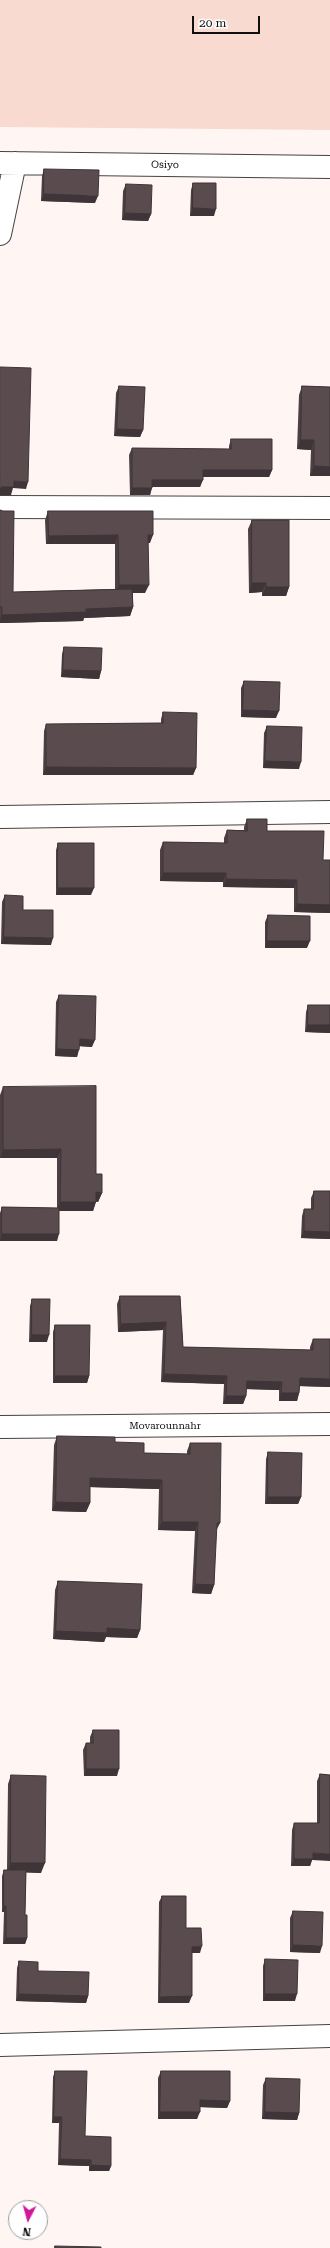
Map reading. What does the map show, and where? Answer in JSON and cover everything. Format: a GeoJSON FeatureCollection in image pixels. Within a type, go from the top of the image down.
{"type":"FeatureCollection","features":[{"type":"Feature","properties":{"kind":"street","name":"Osiyo"},"geometry":{"type":"LineString","coordinates":[[8,163],[330,167]]}},
{"type":"Feature","properties":{"kind":"street"},"geometry":{"type":"LineString","coordinates":[[0,234],[8,163]]}},
{"type":"Feature","properties":{"kind":"street"},"geometry":{"type":"LineString","coordinates":[[0,507],[330,508]]}},
{"type":"Feature","properties":{"kind":"street"},"geometry":{"type":"LineString","coordinates":[[0,817],[330,812]]}},
{"type":"Feature","properties":{"kind":"street","name":"Movarounnahr"},"geometry":{"type":"LineString","coordinates":[[0,1427],[330,1424]]}},
{"type":"Feature","properties":{"kind":"street"},"geometry":{"type":"LineString","coordinates":[[0,2045],[330,2036]]}},
{"type":"Feature","properties":{"kind":"shaded area"},"geometry":{"type":"Polygon","coordinates":[[[0,0],[330,0],[330,130],[0,127],[0,0]]]}},
{"type":"Feature","properties":{"kind":"building"},"geometry":{"type":"Polygon","coordinates":[[[44,169],[99,170],[98,196],[44,194],[44,169]]]}},
{"type":"Feature","properties":{"kind":"building"},"geometry":{"type":"Polygon","coordinates":[[[193,183],[216,183],[216,209],[193,208],[193,183]]]}},
{"type":"Feature","properties":{"kind":"building"},"geometry":{"type":"Polygon","coordinates":[[[126,184],[152,185],[151,214],[125,213],[126,184]]]}},
{"type":"Feature","properties":{"kind":"building"},"geometry":{"type":"Polygon","coordinates":[[[0,367],[31,368],[28,482],[14,481],[14,487],[0,488],[0,367]]]}},
{"type":"Feature","properties":{"kind":"building"},"geometry":{"type":"Polygon","coordinates":[[[119,386],[145,387],[143,430],[117,429],[119,386]]]}},
{"type":"Feature","properties":{"kind":"building"},"geometry":{"type":"Polygon","coordinates":[[[302,386],[330,387],[330,467],[314,466],[314,440],[301,440],[302,386]]]}},
{"type":"Feature","properties":{"kind":"building"},"geometry":{"type":"Polygon","coordinates":[[[231,439],[272,439],[272,470],[203,470],[203,480],[152,480],[152,488],[132,488],[132,448],[231,449],[231,439]]]}},
{"type":"Feature","properties":{"kind":"building"},"geometry":{"type":"Polygon","coordinates":[[[0,510],[14,511],[13,592],[132,589],[133,607],[86,609],[86,612],[2,615],[2,607],[0,607],[0,510]]]}},
{"type":"Feature","properties":{"kind":"building"},"geometry":{"type":"Polygon","coordinates":[[[48,511],[153,511],[153,535],[148,535],[149,585],[119,585],[118,535],[49,536],[48,511]]]}},
{"type":"Feature","properties":{"kind":"building"},"geometry":{"type":"Polygon","coordinates":[[[252,520],[289,520],[289,587],[266,587],[266,583],[252,583],[252,520]]]}},
{"type":"Feature","properties":{"kind":"building"},"geometry":{"type":"Polygon","coordinates":[[[64,647],[102,648],[101,671],[63,670],[64,647]]]}},
{"type":"Feature","properties":{"kind":"building"},"geometry":{"type":"Polygon","coordinates":[[[244,681],[280,682],[279,711],[243,710],[244,681]]]}},
{"type":"Feature","properties":{"kind":"building"},"geometry":{"type":"Polygon","coordinates":[[[163,712],[197,713],[196,768],[46,767],[46,724],[163,723],[163,712]]]}},
{"type":"Feature","properties":{"kind":"building"},"geometry":{"type":"Polygon","coordinates":[[[267,726],[302,727],[301,762],[265,761],[267,726]]]}},
{"type":"Feature","properties":{"kind":"building"},"geometry":{"type":"Polygon","coordinates":[[[247,819],[267,819],[267,831],[324,831],[323,860],[330,860],[330,905],[297,904],[297,880],[226,879],[226,873],[163,873],[163,842],[227,843],[227,830],[247,831],[247,819]]]}},
{"type":"Feature","properties":{"kind":"building"},"geometry":{"type":"Polygon","coordinates":[[[58,843],[94,843],[94,888],[58,888],[58,843]]]}},
{"type":"Feature","properties":{"kind":"building"},"geometry":{"type":"Polygon","coordinates":[[[5,895],[23,896],[23,910],[53,910],[53,938],[4,937],[5,895]]]}},
{"type":"Feature","properties":{"kind":"building"},"geometry":{"type":"Polygon","coordinates":[[[268,915],[310,916],[310,941],[267,941],[268,915]]]}},
{"type":"Feature","properties":{"kind":"building"},"geometry":{"type":"Polygon","coordinates":[[[59,995],[96,996],[95,1040],[80,1039],[79,1050],[57,1049],[59,995]]]}},
{"type":"Feature","properties":{"kind":"building"},"geometry":{"type":"Polygon","coordinates":[[[308,1005],[330,1005],[330,1025],[308,1025],[308,1005]]]}},
{"type":"Feature","properties":{"kind":"building"},"geometry":{"type":"Polygon","coordinates":[[[96,1086],[96,1174],[102,1174],[102,1193],[96,1192],[96,1202],[60,1202],[61,1149],[3,1150],[3,1087],[96,1086]]]}},
{"type":"Feature","properties":{"kind":"building"},"geometry":{"type":"Polygon","coordinates":[[[314,1191],[330,1191],[330,1232],[304,1231],[304,1209],[313,1209],[314,1191]]]}},
{"type":"Feature","properties":{"kind":"building"},"geometry":{"type":"Polygon","coordinates":[[[2,1207],[59,1208],[59,1234],[2,1234],[2,1207]]]}},
{"type":"Feature","properties":{"kind":"building"},"geometry":{"type":"Polygon","coordinates":[[[120,1296],[180,1296],[183,1347],[313,1350],[313,1339],[330,1339],[330,1379],[300,1378],[299,1393],[281,1393],[282,1382],[247,1381],[246,1396],[226,1396],[227,1376],[164,1374],[166,1322],[121,1324],[120,1296]]]}},
{"type":"Feature","properties":{"kind":"building"},"geometry":{"type":"Polygon","coordinates":[[[32,1299],[50,1299],[49,1335],[32,1335],[32,1299]]]}},
{"type":"Feature","properties":{"kind":"building"},"geometry":{"type":"Polygon","coordinates":[[[55,1325],[90,1325],[89,1376],[55,1376],[55,1325]]]}},
{"type":"Feature","properties":{"kind":"building"},"geometry":{"type":"Polygon","coordinates":[[[57,1436],[115,1437],[115,1442],[144,1443],[144,1453],[190,1454],[190,1443],[221,1443],[220,1523],[217,1523],[214,1585],[195,1584],[198,1522],[162,1522],[162,1480],[90,1478],[90,1503],[56,1502],[57,1436]]]}},
{"type":"Feature","properties":{"kind":"building"},"geometry":{"type":"Polygon","coordinates":[[[268,1452],[302,1453],[301,1497],[268,1497],[268,1452]]]}},
{"type":"Feature","properties":{"kind":"building"},"geometry":{"type":"Polygon","coordinates":[[[58,1581],[142,1584],[140,1630],[107,1628],[107,1633],[56,1631],[58,1581]]]}},
{"type":"Feature","properties":{"kind":"building"},"geometry":{"type":"Polygon","coordinates":[[[93,1730],[119,1730],[119,1769],[86,1769],[86,1743],[93,1743],[93,1730]]]}},
{"type":"Feature","properties":{"kind":"building"},"geometry":{"type":"Polygon","coordinates":[[[320,1774],[330,1775],[330,1854],[313,1853],[313,1859],[294,1859],[294,1823],[319,1823],[320,1774]]]}},
{"type":"Feature","properties":{"kind":"building"},"geometry":{"type":"Polygon","coordinates":[[[11,1775],[46,1776],[45,1863],[11,1863],[11,1775]]]}},
{"type":"Feature","properties":{"kind":"building"},"geometry":{"type":"Polygon","coordinates":[[[4,1870],[26,1870],[25,1915],[27,1915],[27,1938],[6,1938],[4,1870]]]}},
{"type":"Feature","properties":{"kind":"building"},"geometry":{"type":"Polygon","coordinates":[[[162,1896],[186,1896],[186,1928],[201,1928],[202,1946],[192,1947],[192,1996],[160,1997],[162,1896]]]}},
{"type":"Feature","properties":{"kind":"building"},"geometry":{"type":"Polygon","coordinates":[[[293,1911],[323,1912],[322,1946],[293,1945],[293,1911]]]}},
{"type":"Feature","properties":{"kind":"building"},"geometry":{"type":"Polygon","coordinates":[[[265,1959],[298,1960],[297,1994],[265,1994],[265,1959]]]}},
{"type":"Feature","properties":{"kind":"building"},"geometry":{"type":"Polygon","coordinates":[[[19,1961],[38,1962],[38,1971],[89,1972],[88,1996],[19,1994],[19,1961]]]}},
{"type":"Feature","properties":{"kind":"building"},"geometry":{"type":"Polygon","coordinates":[[[55,2071],[87,2071],[85,2136],[111,2137],[111,2166],[91,2165],[91,2160],[60,2159],[62,2117],[54,2117],[55,2071]]]}},
{"type":"Feature","properties":{"kind":"building"},"geometry":{"type":"Polygon","coordinates":[[[161,2071],[230,2071],[230,2101],[200,2100],[200,2112],[160,2112],[161,2071]]]}},
{"type":"Feature","properties":{"kind":"building"},"geometry":{"type":"Polygon","coordinates":[[[266,2078],[300,2079],[299,2113],[265,2112],[266,2078]]]}},
{"type":"Feature","properties":{"kind":"building"},"geometry":{"type":"Polygon","coordinates":[[[55,2246],[101,2247],[101,2248],[55,2248],[55,2246]]]}}]}
